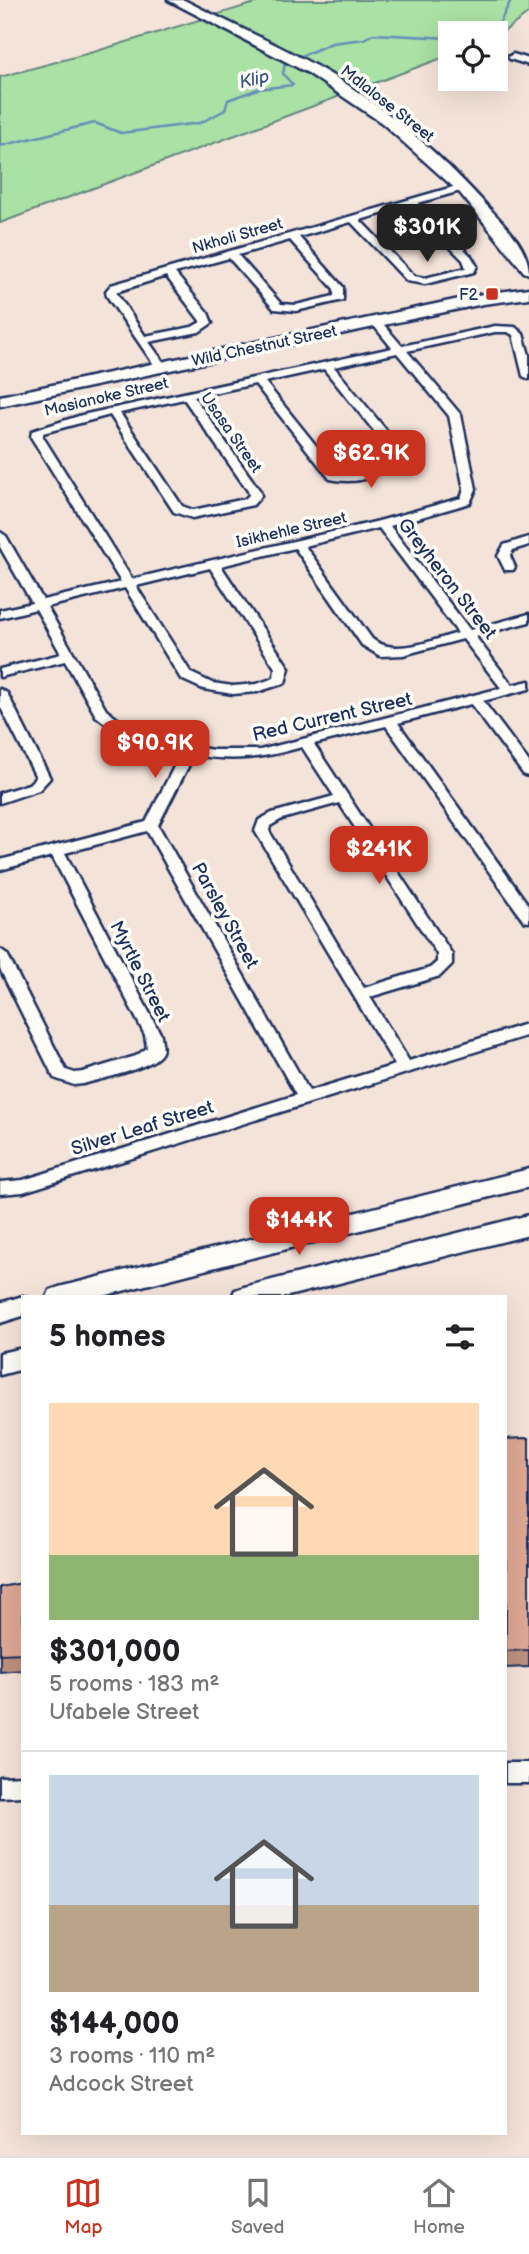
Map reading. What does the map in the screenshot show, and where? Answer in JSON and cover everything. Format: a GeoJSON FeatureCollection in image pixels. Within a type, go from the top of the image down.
{"type":"FeatureCollection","features":[{"type":"Feature","properties":{"kind":"street","name":"Mdlalose Street"},"geometry":{"type":"LineString","coordinates":[[174,0],[329,79],[356,97],[429,157],[507,235],[529,269]]}},
{"type":"Feature","properties":{"kind":"street"},"geometry":{"type":"LineString","coordinates":[[513,57],[529,62]]}},
{"type":"Feature","properties":{"kind":"street","name":"Nkholi Street"},"geometry":{"type":"LineString","coordinates":[[161,367],[111,291],[120,285],[460,188]]}},
{"type":"Feature","properties":{"kind":"street"},"geometry":{"type":"LineString","coordinates":[[354,218],[411,279],[425,281],[470,270],[472,266],[467,258],[411,202]]}},
{"type":"Feature","properties":{"kind":"street"},"geometry":{"type":"LineString","coordinates":[[230,253],[278,307],[296,309],[339,298],[339,289],[292,236]]}},
{"type":"Feature","properties":{"kind":"street"},"geometry":{"type":"LineString","coordinates":[[142,340],[200,328],[207,323],[204,315],[169,271]]}},
{"type":"Feature","properties":{"kind":"street","name":"Wild Chestnut Street"},"geometry":{"type":"LineString","coordinates":[[0,401],[375,321],[483,299],[529,293]]}},
{"type":"Feature","properties":{"kind":"street","name":"Isikhehle Street"},"geometry":{"type":"LineString","coordinates":[[0,614],[382,524],[458,505],[466,500],[469,493],[455,415],[375,321]]}},
{"type":"Feature","properties":{"kind":"street","name":"Masianoke Street"},"geometry":{"type":"LineString","coordinates":[[129,582],[36,434],[50,425],[489,330],[511,329],[520,338],[529,376]]}},
{"type":"Feature","properties":{"kind":"street"},"geometry":{"type":"LineString","coordinates":[[258,380],[330,473],[345,479],[376,472],[387,461],[382,432],[326,365]]}},
{"type":"Feature","properties":{"kind":"street","name":"Usasa Street"},"geometry":{"type":"LineString","coordinates":[[113,411],[178,509],[192,514],[249,502],[255,496],[254,491],[187,395]]}},
{"type":"Feature","properties":{"kind":"street","name":"Greyheron Street"},"geometry":{"type":"LineString","coordinates":[[382,524],[509,690]]}},
{"type":"Feature","properties":{"kind":"street","name":"Red Current Street"},"geometry":{"type":"LineString","coordinates":[[0,536],[89,694],[110,722],[151,742],[189,751],[260,754],[391,723],[529,685]]}},
{"type":"Feature","properties":{"kind":"street"},"geometry":{"type":"LineString","coordinates":[[509,567],[504,556],[508,548],[529,541]]}},
{"type":"Feature","properties":{"kind":"street"},"geometry":{"type":"LineString","coordinates":[[297,543],[376,651],[404,651],[529,618]]}},
{"type":"Feature","properties":{"kind":"street"},"geometry":{"type":"LineString","coordinates":[[129,582],[180,668],[192,680],[238,691],[280,680],[282,667],[213,564]]}},
{"type":"Feature","properties":{"kind":"street"},"geometry":{"type":"LineString","coordinates":[[0,673],[67,656]]}},
{"type":"Feature","properties":{"kind":"street"},"geometry":{"type":"LineString","coordinates":[[0,693],[43,778],[34,788],[0,797]]}},
{"type":"Feature","properties":{"kind":"street"},"geometry":{"type":"LineString","coordinates":[[475,700],[529,772]]}},
{"type":"Feature","properties":{"kind":"street"},"geometry":{"type":"LineString","coordinates":[[391,723],[529,917]]}},
{"type":"Feature","properties":{"kind":"street"},"geometry":{"type":"LineString","coordinates":[[307,744],[442,948],[446,959],[435,972],[361,994]]}},
{"type":"Feature","properties":{"kind":"street"},"geometry":{"type":"LineString","coordinates":[[0,865],[152,824],[189,751]]}},
{"type":"Feature","properties":{"kind":"street"},"geometry":{"type":"LineString","coordinates":[[342,798],[277,816],[264,823],[262,831],[405,1068]]}},
{"type":"Feature","properties":{"kind":"street","name":"Parsley Street"},"geometry":{"type":"LineString","coordinates":[[152,824],[300,1100]]}},
{"type":"Feature","properties":{"kind":"street","name":"Myrtle Street"},"geometry":{"type":"LineString","coordinates":[[0,954],[60,1074],[74,1079],[83,1078],[142,1060],[155,1050],[153,1035],[56,850]]}},
{"type":"Feature","properties":{"kind":"street"},"geometry":{"type":"LineString","coordinates":[[300,1100],[529,1029]]}},
{"type":"Feature","properties":{"kind":"street","name":"Silver Leaf Street"},"geometry":{"type":"LineString","coordinates":[[0,1188],[23,1186],[300,1100]]}},
{"type":"Feature","properties":{"kind":"street"},"geometry":{"type":"LineString","coordinates":[[67,1295],[529,1178]]}},
{"type":"Feature","properties":{"kind":"street"},"geometry":{"type":"LineString","coordinates":[[252,1295],[529,1225]]}},
{"type":"Feature","properties":{"kind":"street"},"geometry":{"type":"LineString","coordinates":[[0,1312],[21,1307]]}},
{"type":"Feature","properties":{"kind":"street"},"geometry":{"type":"LineString","coordinates":[[0,1364],[21,1359]]}},
{"type":"Feature","properties":{"kind":"street"},"geometry":{"type":"LineString","coordinates":[[507,1773],[529,1773]]}},
{"type":"Feature","properties":{"kind":"street"},"geometry":{"type":"LineString","coordinates":[[0,1787],[21,1786]]}},
{"type":"Feature","properties":{"kind":"green space"},"geometry":{"type":"Polygon","coordinates":[[[265,0],[529,0],[529,13],[508,28],[508,21],[438,21],[438,59],[0,223],[0,77],[265,0]]]}},
{"type":"Feature","properties":{"kind":"building"},"geometry":{"type":"Polygon","coordinates":[[[529,1438],[529,1650],[507,1651],[507,1439],[529,1438]]]}},
{"type":"Feature","properties":{"kind":"building"},"geometry":{"type":"Polygon","coordinates":[[[21,1583],[21,1653],[0,1654],[0,1587],[21,1583]]]}},
{"type":"Feature","properties":{"kind":"waterway","name":"Klip"},"geometry":{"type":"LineString","coordinates":[[500,21],[511,0]]}},
{"type":"Feature","properties":{"kind":"waterway","name":"Klip"},"geometry":{"type":"LineString","coordinates":[[0,146],[95,123],[121,133],[200,123],[225,110],[228,100],[258,89],[293,85],[283,74],[285,63],[332,43],[364,39],[373,34],[438,37]]}},
{"type":"Feature","properties":{"kind":"place","name":"F2"},"geometry":{"type":"Point","coordinates":[492,294]}}]}
